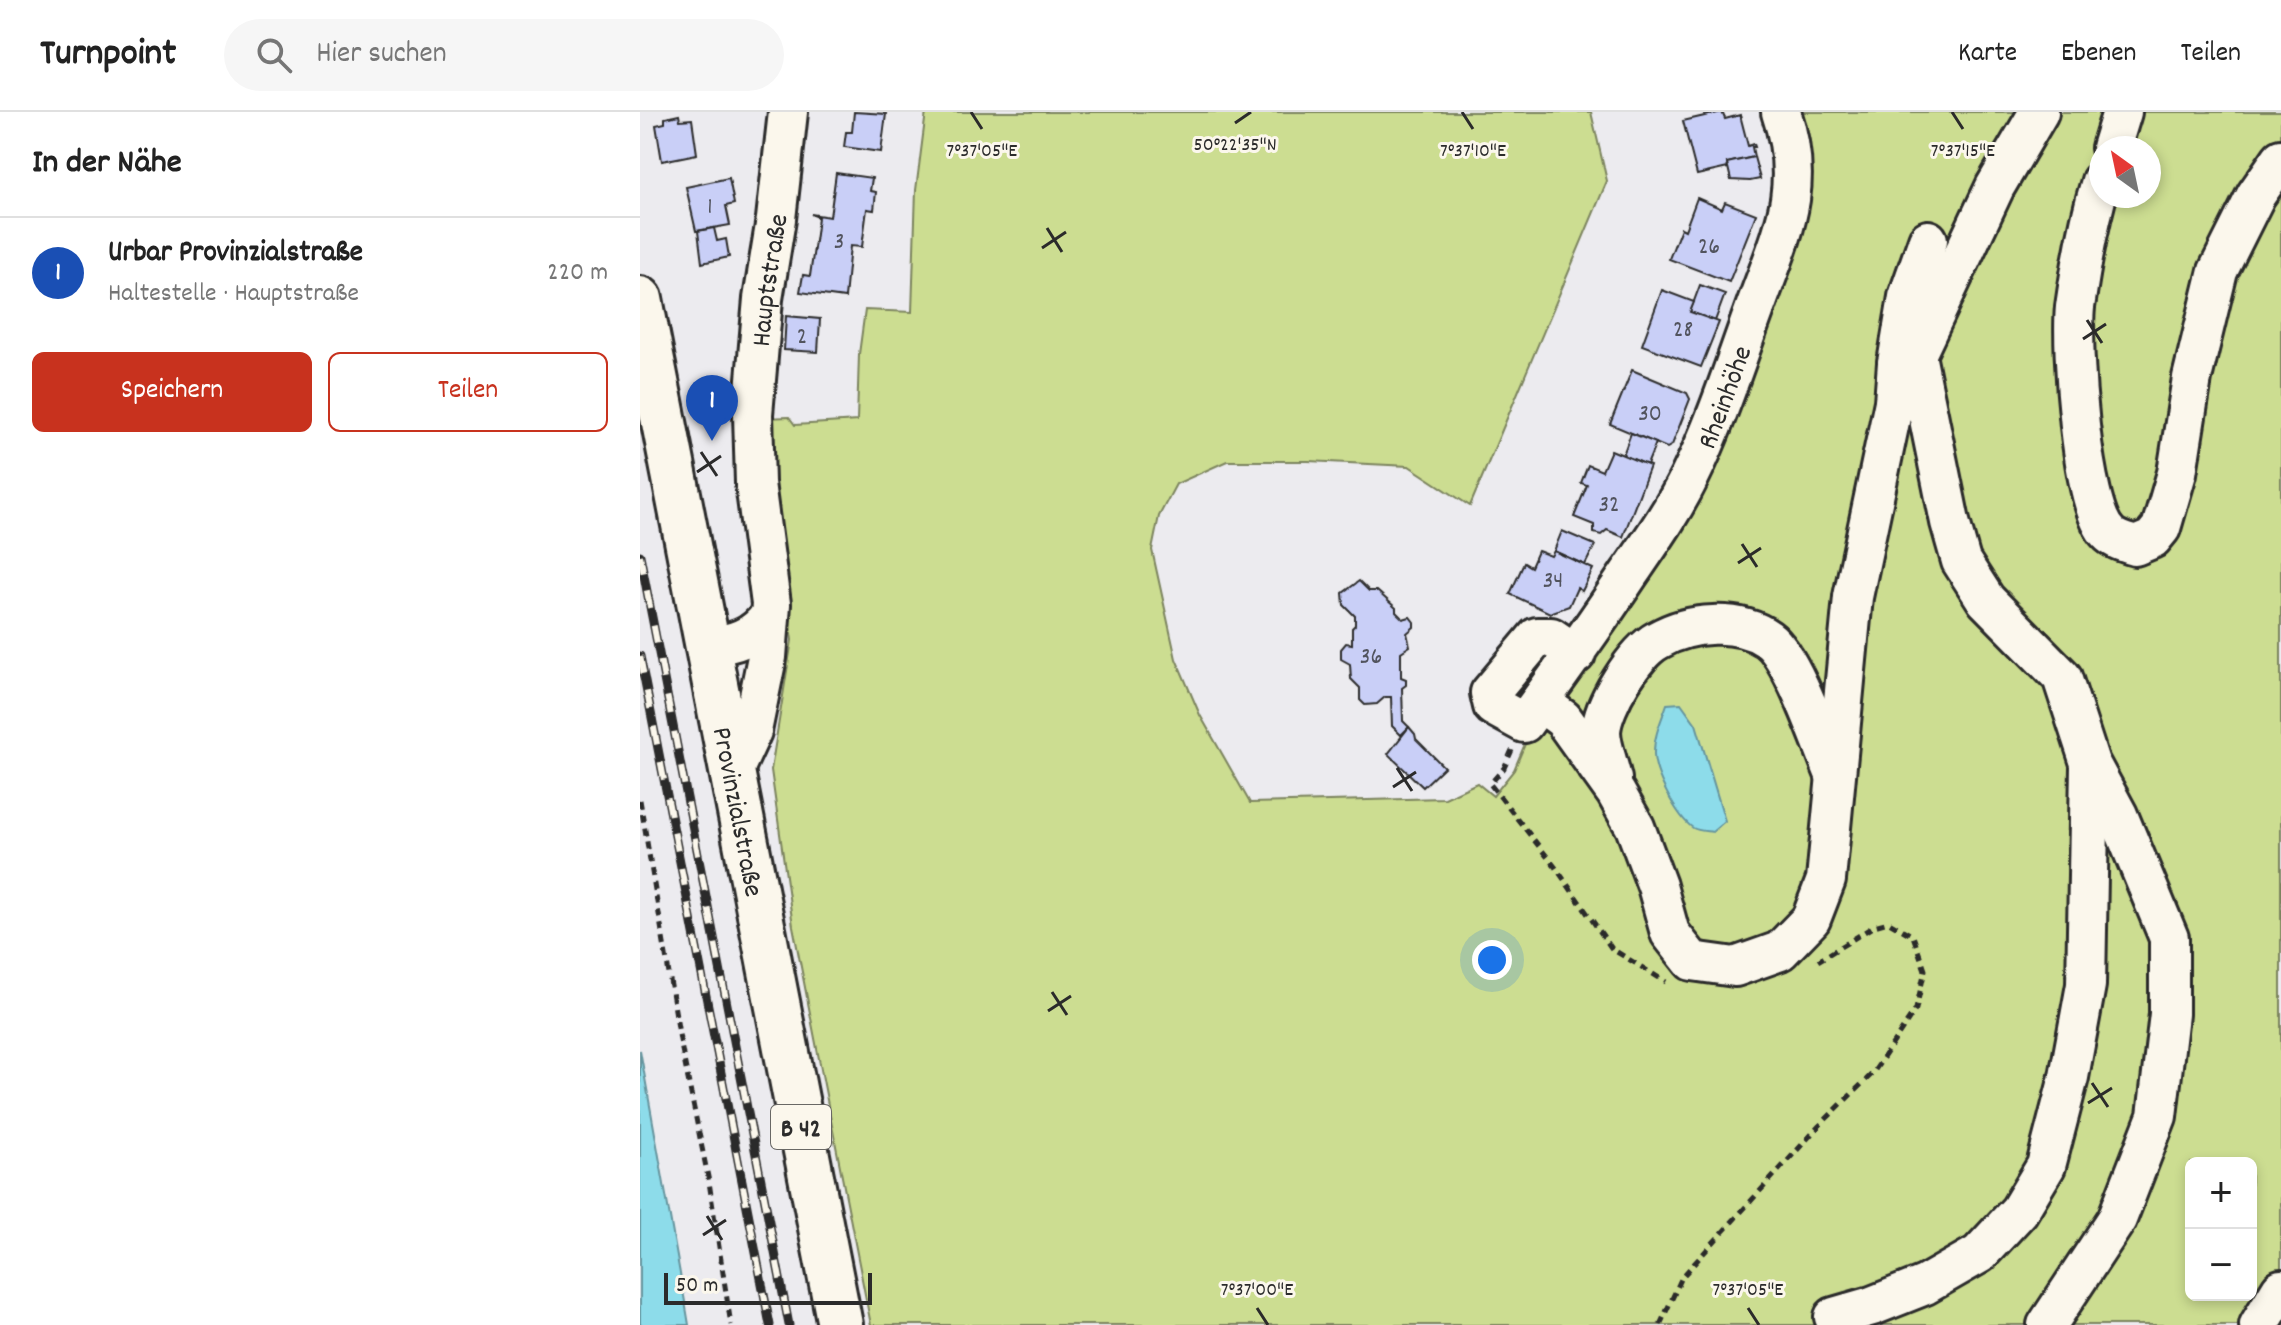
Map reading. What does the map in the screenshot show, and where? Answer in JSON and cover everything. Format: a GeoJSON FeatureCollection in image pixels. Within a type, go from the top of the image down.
{"type":"FeatureCollection","features":[{"type":"Feature","properties":{"kind":"main road","name":"Provinzialstraße"},"geometry":{"type":"LineString","coordinates":[[640,299],[840,1325]]}},
{"type":"Feature","properties":{"kind":"street","name":"Hauptstraße"},"geometry":{"type":"LineString","coordinates":[[732,774],[752,731],[760,696],[770,615],[770,588],[755,483],[753,414],[763,299],[788,112]]}},
{"type":"Feature","properties":{"kind":"street","name":"Rheinhöhe"},"geometry":{"type":"LineString","coordinates":[[1532,712],[1576,654],[1674,506],[1691,476],[1715,419],[1787,218],[1794,166],[1781,112]]}},
{"type":"Feature","properties":{"kind":"street"},"geometry":{"type":"LineString","coordinates":[[1576,654],[1551,637],[1537,637],[1490,693],[1493,706],[1563,719],[1616,793],[1635,827],[1670,933],[1692,961],[1735,967],[1780,951],[1811,919],[1826,880],[1853,597],[1894,402],[1907,359],[1995,187],[2039,112]]}},
{"type":"Feature","properties":{"kind":"street"},"geometry":{"type":"LineString","coordinates":[[2115,136],[2122,112]]}},
{"type":"Feature","properties":{"kind":"street"},"geometry":{"type":"LineString","coordinates":[[2096,208],[2075,309],[2076,391],[2091,497],[2098,517],[2108,534],[2135,546],[2152,539],[2161,528],[2177,473],[2192,378],[2218,271],[2256,195],[2281,159]]}},
{"type":"Feature","properties":{"kind":"street"},"geometry":{"type":"LineString","coordinates":[[1928,240],[1908,297],[1907,359],[1961,561],[1986,600],[2062,677],[2090,763],[2118,815],[2169,938],[2169,1014],[2157,1116],[2117,1219],[2047,1325]]}},
{"type":"Feature","properties":{"kind":"street"},"geometry":{"type":"LineString","coordinates":[[707,647],[745,638],[756,632],[770,615]]}},
{"type":"Feature","properties":{"kind":"street"},"geometry":{"type":"LineString","coordinates":[[1616,793],[1601,732],[1613,695],[1635,662],[1656,641],[1693,626],[1736,626],[1769,640],[1791,670],[1836,778]]}},
{"type":"Feature","properties":{"kind":"street"},"geometry":{"type":"LineString","coordinates":[[1834,1317],[1925,1285],[1979,1254],[2019,1211],[2046,1166],[2069,1077],[2086,985],[2090,763]]}},
{"type":"Feature","properties":{"kind":"street"},"geometry":{"type":"LineString","coordinates":[[2259,1325],[2281,1289]]}},
{"type":"Feature","properties":{"kind":"path"},"geometry":{"type":"LineString","coordinates":[[640,800],[680,1040],[712,1195],[731,1325]]}},
{"type":"Feature","properties":{"kind":"path"},"geometry":{"type":"LineString","coordinates":[[1660,1325],[1682,1277],[1819,1126],[1873,1073],[1916,1009],[1925,970]]}},
{"type":"Feature","properties":{"kind":"green space"},"geometry":{"type":"Polygon","coordinates":[[[926,112],[1591,112],[1607,181],[1470,506],[1409,466],[1227,461],[1176,484],[1159,516],[1152,550],[1176,659],[1200,715],[1250,803],[1445,798],[1477,783],[1493,796],[1514,770],[1533,725],[1720,446],[1797,112],[2281,112],[2281,1325],[871,1325],[793,926],[771,770],[792,640],[768,477],[766,418],[789,417],[795,425],[857,421],[859,354],[865,310],[912,312],[916,190],[926,112]]]}},
{"type":"Feature","properties":{"kind":"water"},"geometry":{"type":"Polygon","coordinates":[[[1681,703],[1696,724],[1725,821],[1712,832],[1693,828],[1680,814],[1662,782],[1655,761],[1655,739],[1667,704],[1681,703]]]}},
{"type":"Feature","properties":{"kind":"water"},"geometry":{"type":"Polygon","coordinates":[[[640,1050],[687,1313],[689,1325],[640,1325],[640,1050]]]}},
{"type":"Feature","properties":{"kind":"building"},"geometry":{"type":"Polygon","coordinates":[[[854,112],[886,114],[881,152],[844,147],[846,132],[852,132],[854,112]]]}},
{"type":"Feature","properties":{"kind":"building"},"geometry":{"type":"Polygon","coordinates":[[[1722,112],[1725,119],[1740,115],[1748,146],[1754,144],[1755,147],[1752,147],[1754,157],[1727,163],[1728,168],[1697,175],[1683,121],[1722,112]]]}},
{"type":"Feature","properties":{"kind":"building"},"geometry":{"type":"Polygon","coordinates":[[[679,115],[680,120],[692,119],[697,154],[662,161],[656,125],[665,123],[665,118],[679,115]]]}},
{"type":"Feature","properties":{"kind":"building"},"geometry":{"type":"Polygon","coordinates":[[[1754,157],[1760,179],[1731,180],[1727,163],[1754,157]]]}},
{"type":"Feature","properties":{"kind":"building"},"geometry":{"type":"Polygon","coordinates":[[[836,173],[872,178],[870,191],[876,192],[874,210],[867,209],[862,247],[850,246],[845,298],[800,292],[803,275],[810,276],[816,234],[818,217],[811,214],[830,217],[836,173]]]}},
{"type":"Feature","properties":{"kind":"building"},"geometry":{"type":"Polygon","coordinates":[[[729,178],[734,204],[726,206],[730,225],[696,231],[686,187],[729,178]]]}},
{"type":"Feature","properties":{"kind":"building"},"geometry":{"type":"Polygon","coordinates":[[[1697,198],[1722,209],[1725,202],[1756,214],[1729,282],[1669,259],[1681,228],[1685,230],[1697,198]]]}},
{"type":"Feature","properties":{"kind":"building"},"geometry":{"type":"Polygon","coordinates":[[[714,228],[717,241],[726,239],[729,257],[702,263],[698,231],[714,228]]]}},
{"type":"Feature","properties":{"kind":"building"},"geometry":{"type":"Polygon","coordinates":[[[1700,285],[1725,294],[1715,321],[1690,312],[1700,285]]]}},
{"type":"Feature","properties":{"kind":"building"},"geometry":{"type":"Polygon","coordinates":[[[1662,290],[1694,302],[1690,312],[1719,322],[1701,367],[1642,345],[1662,290]]]}},
{"type":"Feature","properties":{"kind":"building"},"geometry":{"type":"Polygon","coordinates":[[[786,316],[820,319],[818,352],[784,350],[786,316]]]}},
{"type":"Feature","properties":{"kind":"building"},"geometry":{"type":"Polygon","coordinates":[[[1632,370],[1687,393],[1690,399],[1672,445],[1667,448],[1610,424],[1632,370]]]}},
{"type":"Feature","properties":{"kind":"building"},"geometry":{"type":"Polygon","coordinates":[[[1631,433],[1656,443],[1647,465],[1623,455],[1631,433]]]}},
{"type":"Feature","properties":{"kind":"building"},"geometry":{"type":"Polygon","coordinates":[[[1611,450],[1650,466],[1623,537],[1607,530],[1601,535],[1594,533],[1594,525],[1574,517],[1587,485],[1581,483],[1588,465],[1602,471],[1611,450]]]}},
{"type":"Feature","properties":{"kind":"building"},"geometry":{"type":"Polygon","coordinates":[[[1562,531],[1595,545],[1585,565],[1554,551],[1562,531]]]}},
{"type":"Feature","properties":{"kind":"building"},"geometry":{"type":"Polygon","coordinates":[[[1538,551],[1551,556],[1554,551],[1593,569],[1582,591],[1577,588],[1569,606],[1550,613],[1510,594],[1524,563],[1531,567],[1538,551]]]}},
{"type":"Feature","properties":{"kind":"building"},"geometry":{"type":"Polygon","coordinates":[[[1359,581],[1369,591],[1377,591],[1403,619],[1410,617],[1414,622],[1414,627],[1407,633],[1410,646],[1401,652],[1401,677],[1406,679],[1406,685],[1402,688],[1403,721],[1409,727],[1401,735],[1392,726],[1391,697],[1385,697],[1377,704],[1365,705],[1360,700],[1360,688],[1351,679],[1350,664],[1341,659],[1341,649],[1346,643],[1352,644],[1352,628],[1355,625],[1355,616],[1344,605],[1343,593],[1359,581]]]}},
{"type":"Feature","properties":{"kind":"building"},"geometry":{"type":"Polygon","coordinates":[[[1409,727],[1416,739],[1444,767],[1423,787],[1388,754],[1409,727]]]}},
{"type":"Feature","properties":{"kind":"railway"},"geometry":{"type":"LineString","coordinates":[[640,555],[789,1325]]}},
{"type":"Feature","properties":{"kind":"railway"},"geometry":{"type":"LineString","coordinates":[[640,656],[770,1325]]}},
{"type":"Feature","properties":{"kind":"place","name":"Urbar Provinzialstraße"},"geometry":{"type":"Point","coordinates":[712,441]}}]}
